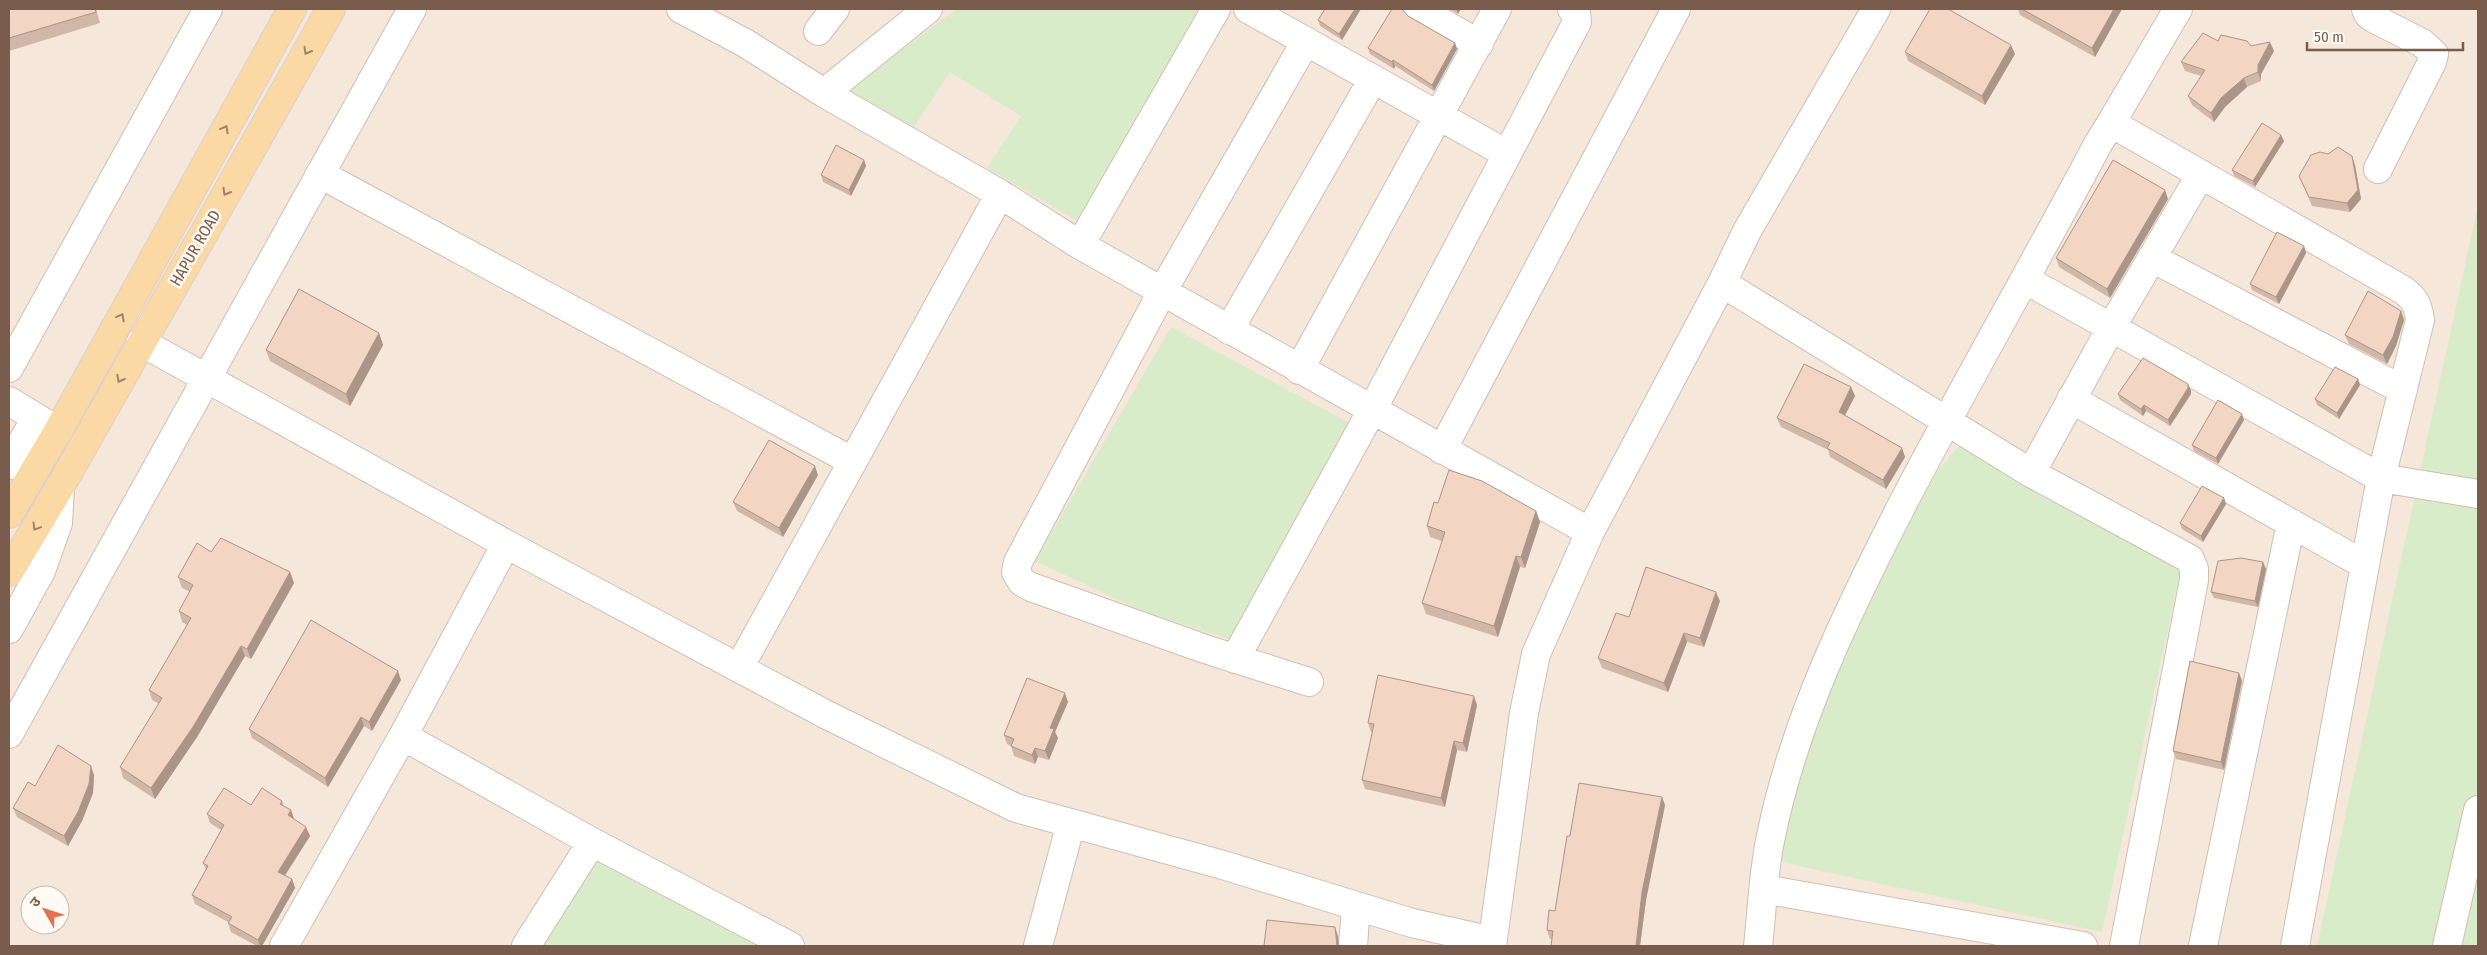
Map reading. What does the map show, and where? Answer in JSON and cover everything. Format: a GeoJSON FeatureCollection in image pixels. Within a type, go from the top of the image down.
{"type":"FeatureCollection","features":[{"type":"Feature","properties":{"kind":"main road","name":"HAPUR ROAD"},"geometry":{"type":"LineString","coordinates":[[9,514],[19,473],[292,9]]}},
{"type":"Feature","properties":{"kind":"main road","name":"HAPUR ROAD"},"geometry":{"type":"LineString","coordinates":[[10,570],[60,487],[331,9]]}},
{"type":"Feature","properties":{"kind":"street"},"geometry":{"type":"LineString","coordinates":[[9,368],[18,332],[208,9]]}},
{"type":"Feature","properties":{"kind":"street"},"geometry":{"type":"LineString","coordinates":[[9,734],[412,9]]}},
{"type":"Feature","properties":{"kind":"street"},"geometry":{"type":"LineString","coordinates":[[681,9],[745,42],[824,93],[1000,194],[1080,245],[1299,370],[1590,532]]}},
{"type":"Feature","properties":{"kind":"street"},"geometry":{"type":"LineString","coordinates":[[818,31],[835,9]]}},
{"type":"Feature","properties":{"kind":"street"},"geometry":{"type":"LineString","coordinates":[[824,93],[928,9]]}},
{"type":"Feature","properties":{"kind":"street"},"geometry":{"type":"LineString","coordinates":[[1080,245],[1216,9]]}},
{"type":"Feature","properties":{"kind":"street"},"geometry":{"type":"LineString","coordinates":[[1248,9],[1507,154]]}},
{"type":"Feature","properties":{"kind":"street"},"geometry":{"type":"LineString","coordinates":[[1418,9],[1478,44]]}},
{"type":"Feature","properties":{"kind":"street"},"geometry":{"type":"LineString","coordinates":[[1299,370],[1497,9]]}},
{"type":"Feature","properties":{"kind":"street"},"geometry":{"type":"LineString","coordinates":[[1235,659],[1372,410],[1577,22],[1576,13],[1572,9]]}},
{"type":"Feature","properties":{"kind":"street"},"geometry":{"type":"LineString","coordinates":[[1442,450],[1676,9]]}},
{"type":"Feature","properties":{"kind":"street"},"geometry":{"type":"LineString","coordinates":[[141,342],[506,544],[827,715],[1016,808],[1223,865],[1412,923],[1492,944],[1524,713],[1536,654],[1590,532],[1747,231],[1876,9]]}},
{"type":"Feature","properties":{"kind":"street"},"geometry":{"type":"LineString","coordinates":[[1758,946],[1770,842],[1785,782],[1823,672],[1863,584],[1946,421],[2026,280],[2098,144],[2178,9]]}},
{"type":"Feature","properties":{"kind":"street"},"geometry":{"type":"LineString","coordinates":[[2366,9],[2373,18],[2422,43],[2434,54],[2432,62],[2378,170]]}},
{"type":"Feature","properties":{"kind":"street"},"geometry":{"type":"LineString","coordinates":[[1306,41],[1162,292],[1018,562],[1016,572],[1022,582],[1031,587],[1235,659],[1309,682]]}},
{"type":"Feature","properties":{"kind":"street"},"geometry":{"type":"LineString","coordinates":[[1229,330],[1374,79]]}},
{"type":"Feature","properties":{"kind":"street"},"geometry":{"type":"LineString","coordinates":[[2111,123],[2413,298],[2419,306],[2420,320],[2381,478],[2295,946]]}},
{"type":"Feature","properties":{"kind":"street"},"geometry":{"type":"LineString","coordinates":[[320,174],[852,461]]}},
{"type":"Feature","properties":{"kind":"street"},"geometry":{"type":"LineString","coordinates":[[2031,473],[2111,328],[2202,174]]}},
{"type":"Feature","properties":{"kind":"street"},"geometry":{"type":"LineString","coordinates":[[739,668],[1000,194]]}},
{"type":"Feature","properties":{"kind":"street"},"geometry":{"type":"LineString","coordinates":[[2152,258],[2403,390]]}},
{"type":"Feature","properties":{"kind":"street"},"geometry":{"type":"LineString","coordinates":[[2026,280],[2381,478],[2478,494]]}},
{"type":"Feature","properties":{"kind":"street"},"geometry":{"type":"LineString","coordinates":[[1722,282],[2031,473],[2190,559],[2194,569],[2194,580],[2124,946]]}},
{"type":"Feature","properties":{"kind":"street"},"geometry":{"type":"LineString","coordinates":[[2072,399],[2365,565]]}},
{"type":"Feature","properties":{"kind":"street"},"geometry":{"type":"LineString","coordinates":[[9,401],[47,424]]}},
{"type":"Feature","properties":{"kind":"street"},"geometry":{"type":"LineString","coordinates":[[9,502],[19,473]]}},
{"type":"Feature","properties":{"kind":"street"},"geometry":{"type":"LineString","coordinates":[[9,629],[41,571],[58,523],[60,487]]}},
{"type":"Feature","properties":{"kind":"street"},"geometry":{"type":"LineString","coordinates":[[2203,946],[2291,523]]}},
{"type":"Feature","properties":{"kind":"street"},"geometry":{"type":"LineString","coordinates":[[284,946],[403,736],[506,544]]}},
{"type":"Feature","properties":{"kind":"street"},"geometry":{"type":"LineString","coordinates":[[403,736],[592,842],[790,946]]}},
{"type":"Feature","properties":{"kind":"street"},"geometry":{"type":"LineString","coordinates":[[2447,946],[2478,810]]}},
{"type":"Feature","properties":{"kind":"street"},"geometry":{"type":"LineString","coordinates":[[1038,946],[1071,824]]}},
{"type":"Feature","properties":{"kind":"street"},"geometry":{"type":"LineString","coordinates":[[526,946],[592,842]]}},
{"type":"Feature","properties":{"kind":"street"},"geometry":{"type":"LineString","coordinates":[[1764,889],[2083,946]]}},
{"type":"Feature","properties":{"kind":"street"},"geometry":{"type":"LineString","coordinates":[[1353,946],[1356,906]]}},
{"type":"Feature","properties":{"kind":"shaded area"},"geometry":{"type":"Polygon","coordinates":[[[9,9],[2478,9],[2478,946],[9,946],[9,9]]]}},
{"type":"Feature","properties":{"kind":"green space"},"geometry":{"type":"Polygon","coordinates":[[[956,9],[1206,9],[1086,226],[987,168],[1021,116],[950,72],[914,127],[849,90],[956,9]]]}},
{"type":"Feature","properties":{"kind":"green space"},"geometry":{"type":"Polygon","coordinates":[[[2478,205],[2478,946],[2317,946],[2478,205]]]}},
{"type":"Feature","properties":{"kind":"green space"},"geometry":{"type":"Polygon","coordinates":[[[1171,327],[1348,422],[1235,641],[1142,611],[1035,561],[1171,327]]]}},
{"type":"Feature","properties":{"kind":"green space"},"geometry":{"type":"Polygon","coordinates":[[[1961,443],[2181,569],[2102,932],[1785,863],[1777,855],[1785,781],[1913,500],[1961,443]]]}},
{"type":"Feature","properties":{"kind":"green space"},"geometry":{"type":"Polygon","coordinates":[[[598,854],[774,946],[542,946],[598,854]]]}},
{"type":"Feature","properties":{"kind":"building"},"geometry":{"type":"Polygon","coordinates":[[[9,9],[95,9],[96,12],[9,38],[9,9]]]}},
{"type":"Feature","properties":{"kind":"building"},"geometry":{"type":"Polygon","coordinates":[[[1325,9],[1355,9],[1339,34],[1318,20],[1325,9]]]}},
{"type":"Feature","properties":{"kind":"building"},"geometry":{"type":"Polygon","coordinates":[[[1392,9],[1402,9],[1408,16],[1455,43],[1432,85],[1393,60],[1392,62],[1368,48],[1392,9]]]}},
{"type":"Feature","properties":{"kind":"building"},"geometry":{"type":"Polygon","coordinates":[[[1930,9],[1948,9],[2011,45],[1982,96],[1905,52],[1930,9]]]}},
{"type":"Feature","properties":{"kind":"building"},"geometry":{"type":"Polygon","coordinates":[[[2022,9],[2114,9],[2092,48],[2022,9]]]}},
{"type":"Feature","properties":{"kind":"building"},"geometry":{"type":"Polygon","coordinates":[[[2203,33],[2218,41],[2221,35],[2247,41],[2251,46],[2270,42],[2258,65],[2258,72],[2244,78],[2221,98],[2211,113],[2188,96],[2205,70],[2181,62],[2203,33]]]}},
{"type":"Feature","properties":{"kind":"building"},"geometry":{"type":"Polygon","coordinates":[[[2262,123],[2281,135],[2253,181],[2232,170],[2262,123]]]}},
{"type":"Feature","properties":{"kind":"building"},"geometry":{"type":"Polygon","coordinates":[[[836,145],[864,160],[849,190],[821,175],[836,145]]]}},
{"type":"Feature","properties":{"kind":"building"},"geometry":{"type":"Polygon","coordinates":[[[2338,147],[2352,156],[2358,190],[2347,203],[2309,197],[2299,176],[2311,155],[2320,152],[2328,154],[2338,147]]]}},
{"type":"Feature","properties":{"kind":"building"},"geometry":{"type":"Polygon","coordinates":[[[2113,160],[2165,190],[2107,289],[2056,258],[2113,160]]]}},
{"type":"Feature","properties":{"kind":"building"},"geometry":{"type":"Polygon","coordinates":[[[2277,232],[2304,246],[2276,297],[2250,284],[2277,232]]]}},
{"type":"Feature","properties":{"kind":"building"},"geometry":{"type":"Polygon","coordinates":[[[299,289],[379,333],[346,394],[266,350],[299,289]]]}},
{"type":"Feature","properties":{"kind":"building"},"geometry":{"type":"Polygon","coordinates":[[[2368,291],[2401,311],[2393,337],[2383,355],[2345,335],[2368,291]]]}},
{"type":"Feature","properties":{"kind":"building"},"geometry":{"type":"Polygon","coordinates":[[[2143,358],[2188,384],[2188,388],[2168,420],[2144,405],[2141,409],[2118,394],[2143,358]]]}},
{"type":"Feature","properties":{"kind":"building"},"geometry":{"type":"Polygon","coordinates":[[[1804,364],[1851,387],[1839,412],[1902,448],[1883,480],[1827,448],[1830,443],[1777,418],[1804,364]]]}},
{"type":"Feature","properties":{"kind":"building"},"geometry":{"type":"Polygon","coordinates":[[[2335,367],[2358,379],[2337,413],[2315,399],[2335,367]]]}},
{"type":"Feature","properties":{"kind":"building"},"geometry":{"type":"Polygon","coordinates":[[[2218,400],[2242,414],[2216,458],[2192,445],[2218,400]]]}},
{"type":"Feature","properties":{"kind":"building"},"geometry":{"type":"Polygon","coordinates":[[[769,440],[815,466],[779,528],[733,502],[769,440]]]}},
{"type":"Feature","properties":{"kind":"building"},"geometry":{"type":"Polygon","coordinates":[[[1449,470],[1482,481],[1536,511],[1521,557],[1516,556],[1494,626],[1422,603],[1445,532],[1427,526],[1434,502],[1438,503],[1449,470]]]}},
{"type":"Feature","properties":{"kind":"building"},"geometry":{"type":"Polygon","coordinates":[[[2202,486],[2224,498],[2201,536],[2180,523],[2202,486]]]}},
{"type":"Feature","properties":{"kind":"building"},"geometry":{"type":"Polygon","coordinates":[[[221,538],[290,572],[247,649],[241,646],[193,727],[151,788],[120,767],[162,698],[149,690],[191,618],[179,611],[193,585],[178,577],[197,543],[211,552],[221,538]]]}},
{"type":"Feature","properties":{"kind":"building"},"geometry":{"type":"Polygon","coordinates":[[[2241,558],[2263,562],[2255,601],[2211,592],[2218,561],[2241,558]]]}},
{"type":"Feature","properties":{"kind":"building"},"geometry":{"type":"Polygon","coordinates":[[[1646,567],[1716,592],[1700,638],[1684,633],[1664,683],[1598,658],[1616,613],[1629,617],[1646,567]]]}},
{"type":"Feature","properties":{"kind":"building"},"geometry":{"type":"Polygon","coordinates":[[[311,620],[398,671],[369,722],[361,717],[325,778],[249,729],[311,620]]]}},
{"type":"Feature","properties":{"kind":"building"},"geometry":{"type":"Polygon","coordinates":[[[2190,661],[2239,673],[2221,762],[2173,751],[2190,661]]]}},
{"type":"Feature","properties":{"kind":"building"},"geometry":{"type":"Polygon","coordinates":[[[1378,675],[1474,696],[1463,743],[1454,741],[1441,798],[1362,780],[1374,724],[1368,723],[1378,675]]]}},
{"type":"Feature","properties":{"kind":"building"},"geometry":{"type":"Polygon","coordinates":[[[1027,678],[1065,693],[1050,728],[1054,729],[1045,751],[1035,748],[1032,755],[1011,746],[1014,739],[1004,735],[1027,678]]]}},
{"type":"Feature","properties":{"kind":"building"},"geometry":{"type":"Polygon","coordinates":[[[58,745],[91,766],[89,784],[78,812],[64,836],[13,808],[28,782],[35,786],[58,745]]]}},
{"type":"Feature","properties":{"kind":"building"},"geometry":{"type":"Polygon","coordinates":[[[1579,783],[1662,797],[1642,892],[1636,946],[1551,946],[1553,931],[1547,930],[1549,910],[1555,911],[1567,836],[1570,836],[1579,783]]]}},
{"type":"Feature","properties":{"kind":"building"},"geometry":{"type":"Polygon","coordinates":[[[224,788],[251,805],[262,788],[282,801],[280,804],[291,810],[288,815],[306,827],[278,872],[292,879],[258,940],[228,923],[232,917],[192,895],[208,866],[203,863],[224,825],[207,814],[224,788]]]}},
{"type":"Feature","properties":{"kind":"building"},"geometry":{"type":"Polygon","coordinates":[[[1267,920],[1335,927],[1337,946],[1264,946],[1267,920]]]}}]}
